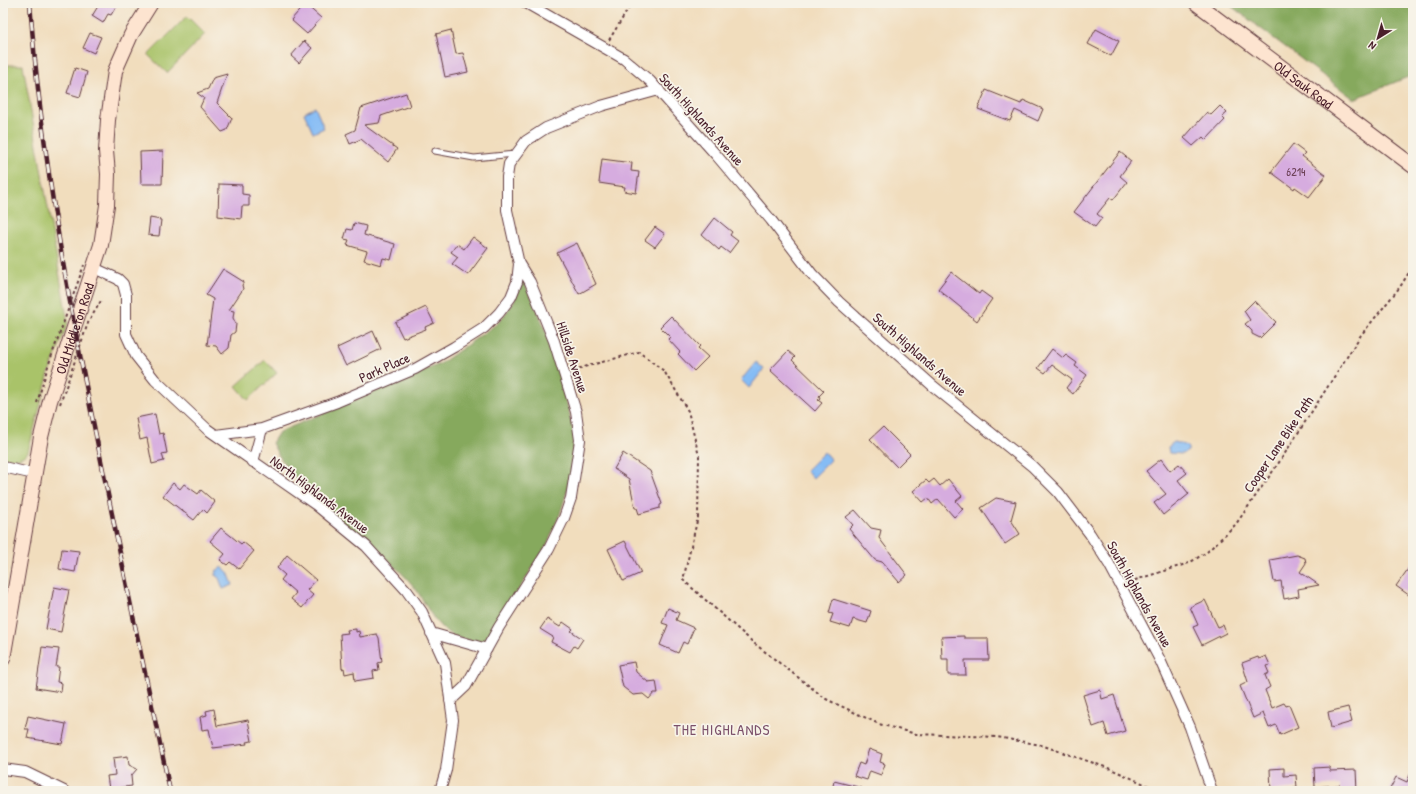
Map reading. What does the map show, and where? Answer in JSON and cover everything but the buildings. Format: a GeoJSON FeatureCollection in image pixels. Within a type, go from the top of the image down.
{"type":"FeatureCollection","features":[{"type":"Feature","properties":{"kind":"street","name":"Old Middleton Road"},"geometry":{"type":"LineString","coordinates":[[3,659],[34,474],[49,403],[89,281],[89,266],[101,244],[107,205],[108,174],[106,150],[108,120],[115,71],[131,35],[152,3]]}},
{"type":"Feature","properties":{"kind":"street","name":"South Highlands Avenue"},"geometry":{"type":"LineString","coordinates":[[526,3],[624,59],[659,90],[727,168],[812,274],[839,302],[933,386],[1032,466],[1058,492],[1090,534],[1121,585],[1160,660],[1190,727],[1212,791]]}},
{"type":"Feature","properties":{"kind":"street","name":"Old Sauk Road"},"geometry":{"type":"LineString","coordinates":[[1196,3],[1413,166]]}},
{"type":"Feature","properties":{"kind":"street","name":"Hillside Avenue"},"geometry":{"type":"LineString","coordinates":[[450,702],[466,686],[487,649],[549,549],[564,518],[571,498],[580,440],[576,412],[554,341],[530,282],[519,264],[507,203],[507,177],[509,164],[526,141],[546,128],[601,106],[659,90]]}},
{"type":"Feature","properties":{"kind":"street","name":"Park Place"},"geometry":{"type":"LineString","coordinates":[[216,435],[262,429],[374,387],[415,369],[454,347],[484,328],[499,313],[511,297],[515,287],[519,264]]}},
{"type":"Feature","properties":{"kind":"street","name":"North Highlands Avenue"},"geometry":{"type":"LineString","coordinates":[[89,266],[118,279],[123,284],[126,295],[126,334],[142,365],[177,402],[216,435],[316,505],[370,550],[407,591],[422,612],[445,663],[453,720],[446,770],[440,791]]}},
{"type":"Feature","properties":{"kind":"street"},"geometry":{"type":"LineString","coordinates":[[253,462],[262,429]]}},
{"type":"Feature","properties":{"kind":"street"},"geometry":{"type":"LineString","coordinates":[[3,467],[34,474]]}},
{"type":"Feature","properties":{"kind":"street"},"geometry":{"type":"LineString","coordinates":[[431,633],[487,649]]}},
{"type":"Feature","properties":{"kind":"street"},"geometry":{"type":"LineString","coordinates":[[3,768],[25,772],[64,791]]}},
{"type":"Feature","properties":{"kind":"lane"},"geometry":{"type":"LineString","coordinates":[[436,151],[474,158],[516,154]]}},
{"type":"Feature","properties":{"kind":"path"},"geometry":{"type":"LineString","coordinates":[[604,48],[632,3]]}},
{"type":"Feature","properties":{"kind":"path"},"geometry":{"type":"LineString","coordinates":[[49,403],[48,366],[89,266]]}},
{"type":"Feature","properties":{"kind":"path","name":"Cooper Lane Bike Path"},"geometry":{"type":"LineString","coordinates":[[1121,585],[1189,563],[1207,552],[1236,524],[1280,462],[1361,335],[1400,287],[1413,266]]}},
{"type":"Feature","properties":{"kind":"path"},"geometry":{"type":"LineString","coordinates":[[49,403],[88,323],[102,300]]}},
{"type":"Feature","properties":{"kind":"path"},"geometry":{"type":"LineString","coordinates":[[564,374],[594,363],[639,352],[664,371],[688,411],[699,456],[698,517],[683,580],[755,644],[826,699],[879,724],[916,734],[997,737],[1041,745],[1111,769],[1160,791]]}},
{"type":"Feature","properties":{"kind":"green space"},"geometry":{"type":"Polygon","coordinates":[[[1227,3],[1413,3],[1413,75],[1354,99],[1227,3]]]}},
{"type":"Feature","properties":{"kind":"green space"},"geometry":{"type":"Polygon","coordinates":[[[187,16],[205,34],[167,73],[148,55],[187,16]]]}},
{"type":"Feature","properties":{"kind":"green space"},"geometry":{"type":"Polygon","coordinates":[[[3,65],[23,65],[68,323],[49,373],[28,452],[20,458],[13,459],[3,458],[3,65]]]}},
{"type":"Feature","properties":{"kind":"green space"},"geometry":{"type":"Polygon","coordinates":[[[521,276],[536,306],[555,355],[576,441],[571,478],[560,514],[547,545],[487,640],[482,643],[465,640],[444,630],[434,619],[415,588],[398,570],[300,484],[272,443],[279,432],[440,364],[498,323],[514,302],[521,276]]]}},
{"type":"Feature","properties":{"kind":"green space"},"geometry":{"type":"Polygon","coordinates":[[[265,360],[277,373],[248,400],[236,386],[265,360]]]}},
{"type":"Feature","properties":{"kind":"water"},"geometry":{"type":"Polygon","coordinates":[[[315,107],[324,128],[313,133],[304,113],[315,107]]]}},
{"type":"Feature","properties":{"kind":"water"},"geometry":{"type":"Polygon","coordinates":[[[756,362],[764,369],[749,388],[741,380],[756,362]]]}},
{"type":"Feature","properties":{"kind":"water"},"geometry":{"type":"Polygon","coordinates":[[[1174,442],[1185,445],[1188,448],[1188,451],[1183,454],[1169,453],[1168,447],[1174,442]]]}},
{"type":"Feature","properties":{"kind":"water"},"geometry":{"type":"Polygon","coordinates":[[[824,452],[831,460],[813,478],[806,470],[824,452]]]}},
{"type":"Feature","properties":{"kind":"water"},"geometry":{"type":"Polygon","coordinates":[[[222,567],[228,572],[233,585],[223,589],[219,578],[215,575],[217,572],[216,571],[222,567]]]}},
{"type":"Feature","properties":{"kind":"railway"},"geometry":{"type":"LineString","coordinates":[[30,3],[42,124],[50,183],[70,302],[113,519],[170,791]]}},
{"type":"Feature","properties":{"kind":"district","name":"THE HIGHLANDS"},"geometry":{"type":"Point","coordinates":[722,729]}}]}
